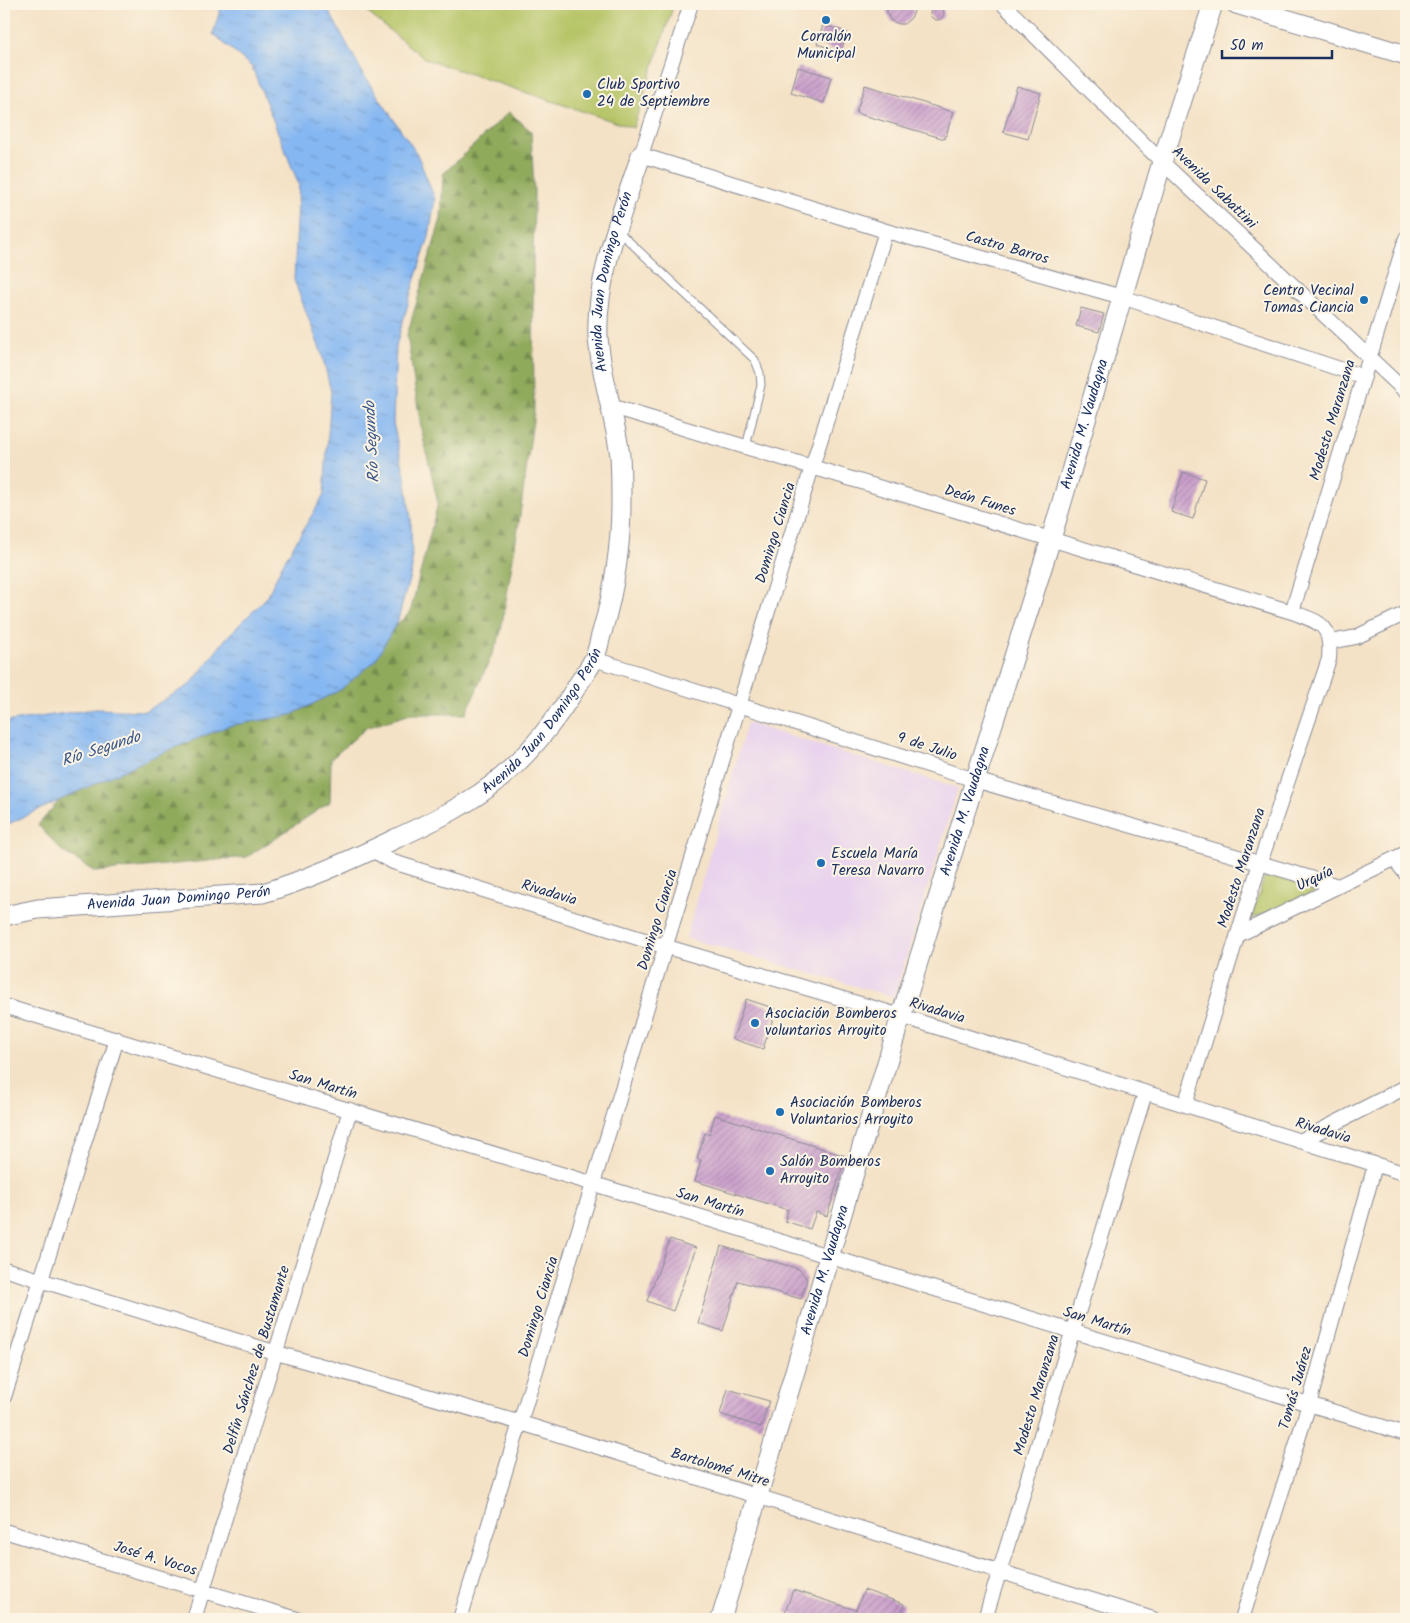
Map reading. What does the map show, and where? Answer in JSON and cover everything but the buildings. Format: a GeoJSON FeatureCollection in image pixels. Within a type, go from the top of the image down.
{"type":"FeatureCollection","features":[{"type":"Feature","properties":{"kind":"main road","name":"Avenida M. Vaudagna"},"geometry":{"type":"LineString","coordinates":[[721,1619],[901,1016],[1051,539],[1162,162],[1213,4]]}},
{"type":"Feature","properties":{"kind":"main road"},"geometry":{"type":"LineString","coordinates":[[1236,4],[1406,55]]}},
{"type":"Feature","properties":{"kind":"main road","name":"Avenida Juan Domingo Perón"},"geometry":{"type":"LineString","coordinates":[[4,916],[38,909],[263,892],[296,883],[440,818],[478,795],[502,776],[529,750],[564,706],[594,659],[609,608],[617,562],[621,505],[620,456],[601,362],[598,335],[600,302],[616,229],[641,155]]}},
{"type":"Feature","properties":{"kind":"street"},"geometry":{"type":"LineString","coordinates":[[641,155],[691,4]]}},
{"type":"Feature","properties":{"kind":"street","name":"Avenida Sabattini"},"geometry":{"type":"LineString","coordinates":[[1003,4],[1162,162],[1369,358],[1405,388]]}},
{"type":"Feature","properties":{"kind":"street","name":"Castro Barros"},"geometry":{"type":"LineString","coordinates":[[641,155],[886,231],[1122,297],[1364,377]]}},
{"type":"Feature","properties":{"kind":"street","name":"Domingo Ciancia"},"geometry":{"type":"LineString","coordinates":[[460,1619],[886,231]]}},
{"type":"Feature","properties":{"kind":"street","name":"Modesto Maranzana"},"geometry":{"type":"LineString","coordinates":[[1292,612],[1406,238]]}},
{"type":"Feature","properties":{"kind":"street","name":"Deán Funes"},"geometry":{"type":"LineString","coordinates":[[610,406],[1292,612],[1316,622],[1326,629],[1331,642]]}},
{"type":"Feature","properties":{"kind":"street"},"geometry":{"type":"LineString","coordinates":[[1331,642],[1356,637],[1406,613]]}},
{"type":"Feature","properties":{"kind":"street","name":"Modesto Maranzana"},"geometry":{"type":"LineString","coordinates":[[1185,1105],[1260,864],[1329,658],[1331,642]]}},
{"type":"Feature","properties":{"kind":"street","name":"9 de Julio"},"geometry":{"type":"LineString","coordinates":[[594,659],[975,780],[1338,886]]}},
{"type":"Feature","properties":{"kind":"street","name":"Rivadavia"},"geometry":{"type":"LineString","coordinates":[[372,850],[393,862],[667,947],[901,1016],[1406,1174]]}},
{"type":"Feature","properties":{"kind":"street"},"geometry":{"type":"LineString","coordinates":[[1400,856],[1406,874]]}},
{"type":"Feature","properties":{"kind":"street","name":"Urquía"},"geometry":{"type":"LineString","coordinates":[[1238,935],[1400,856]]}},
{"type":"Feature","properties":{"kind":"street","name":"San Martín"},"geometry":{"type":"LineString","coordinates":[[4,1006],[594,1184],[1406,1434]]}},
{"type":"Feature","properties":{"kind":"street"},"geometry":{"type":"LineString","coordinates":[[4,1397],[117,1039]]}},
{"type":"Feature","properties":{"kind":"street"},"geometry":{"type":"LineString","coordinates":[[1300,1141],[1406,1087]]}},
{"type":"Feature","properties":{"kind":"street","name":"Modesto Maranzana"},"geometry":{"type":"LineString","coordinates":[[985,1619],[1145,1093]]}},
{"type":"Feature","properties":{"kind":"street","name":"Delfín Sánchez de Bustamante"},"geometry":{"type":"LineString","coordinates":[[194,1619],[350,1110]]}},
{"type":"Feature","properties":{"kind":"street","name":"Tomás Juárez"},"geometry":{"type":"LineString","coordinates":[[1242,1619],[1309,1404],[1375,1165]]}},
{"type":"Feature","properties":{"kind":"street","name":"Bartolomé Mitre"},"geometry":{"type":"LineString","coordinates":[[4,1269],[277,1353],[521,1423],[1153,1619]]}},
{"type":"Feature","properties":{"kind":"street","name":"José A. Vocos"},"geometry":{"type":"LineString","coordinates":[[4,1531],[297,1619]]}},
{"type":"Feature","properties":{"kind":"lane"},"geometry":{"type":"LineString","coordinates":[[616,229],[756,360],[761,385],[746,447]]}},
{"type":"Feature","properties":{"kind":"shaded area","name":"Escuela María Teresa Navarro"},"geometry":{"type":"Polygon","coordinates":[[[747,723],[958,788],[894,997],[686,938],[747,723]]]}},
{"type":"Feature","properties":{"kind":"green space","name":"Club Sportivo 24 de Septiembre"},"geometry":{"type":"Polygon","coordinates":[[[371,4],[674,4],[633,128],[425,59],[368,13],[371,4]]]}},
{"type":"Feature","properties":{"kind":"green space"},"geometry":{"type":"Polygon","coordinates":[[[509,112],[531,131],[534,192],[534,413],[519,522],[500,636],[466,714],[411,714],[366,728],[331,759],[330,802],[247,857],[95,872],[62,851],[38,825],[78,779],[341,671],[410,613],[438,503],[421,428],[407,335],[441,219],[443,174],[509,112]]]}},
{"type":"Feature","properties":{"kind":"green space"},"geometry":{"type":"Polygon","coordinates":[[[1267,870],[1323,889],[1251,919],[1267,870]]]}},
{"type":"Feature","properties":{"kind":"water","name":"Río Segundo"},"geometry":{"type":"Polygon","coordinates":[[[222,4],[325,4],[365,77],[417,154],[435,199],[429,237],[396,346],[393,423],[405,476],[411,519],[412,568],[398,620],[375,661],[340,690],[291,715],[228,726],[157,755],[4,826],[4,722],[95,709],[145,711],[191,684],[227,637],[267,597],[282,565],[324,495],[331,392],[322,354],[294,280],[299,185],[252,67],[213,34],[222,4]]]}},
{"type":"Feature","properties":{"kind":"place","name":"Corralón Municipal"},"geometry":{"type":"Point","coordinates":[826,20]}},
{"type":"Feature","properties":{"kind":"place","name":"Club Sportivo 24 de Septiembre"},"geometry":{"type":"Point","coordinates":[587,94]}},
{"type":"Feature","properties":{"kind":"place","name":"Centro Vecinal Tomas Ciancia"},"geometry":{"type":"Point","coordinates":[1364,300]}},
{"type":"Feature","properties":{"kind":"place","name":"Escuela María Teresa Navarro"},"geometry":{"type":"Point","coordinates":[821,863]}},
{"type":"Feature","properties":{"kind":"place","name":"Asociación Bomberos voluntarios Arroyito"},"geometry":{"type":"Point","coordinates":[755,1023]}},
{"type":"Feature","properties":{"kind":"place","name":"Asociación Bomberos Voluntarios Arroyito"},"geometry":{"type":"Point","coordinates":[780,1112]}},
{"type":"Feature","properties":{"kind":"place","name":"Salón Bomberos Arroyito"},"geometry":{"type":"Point","coordinates":[770,1171]}}]}
